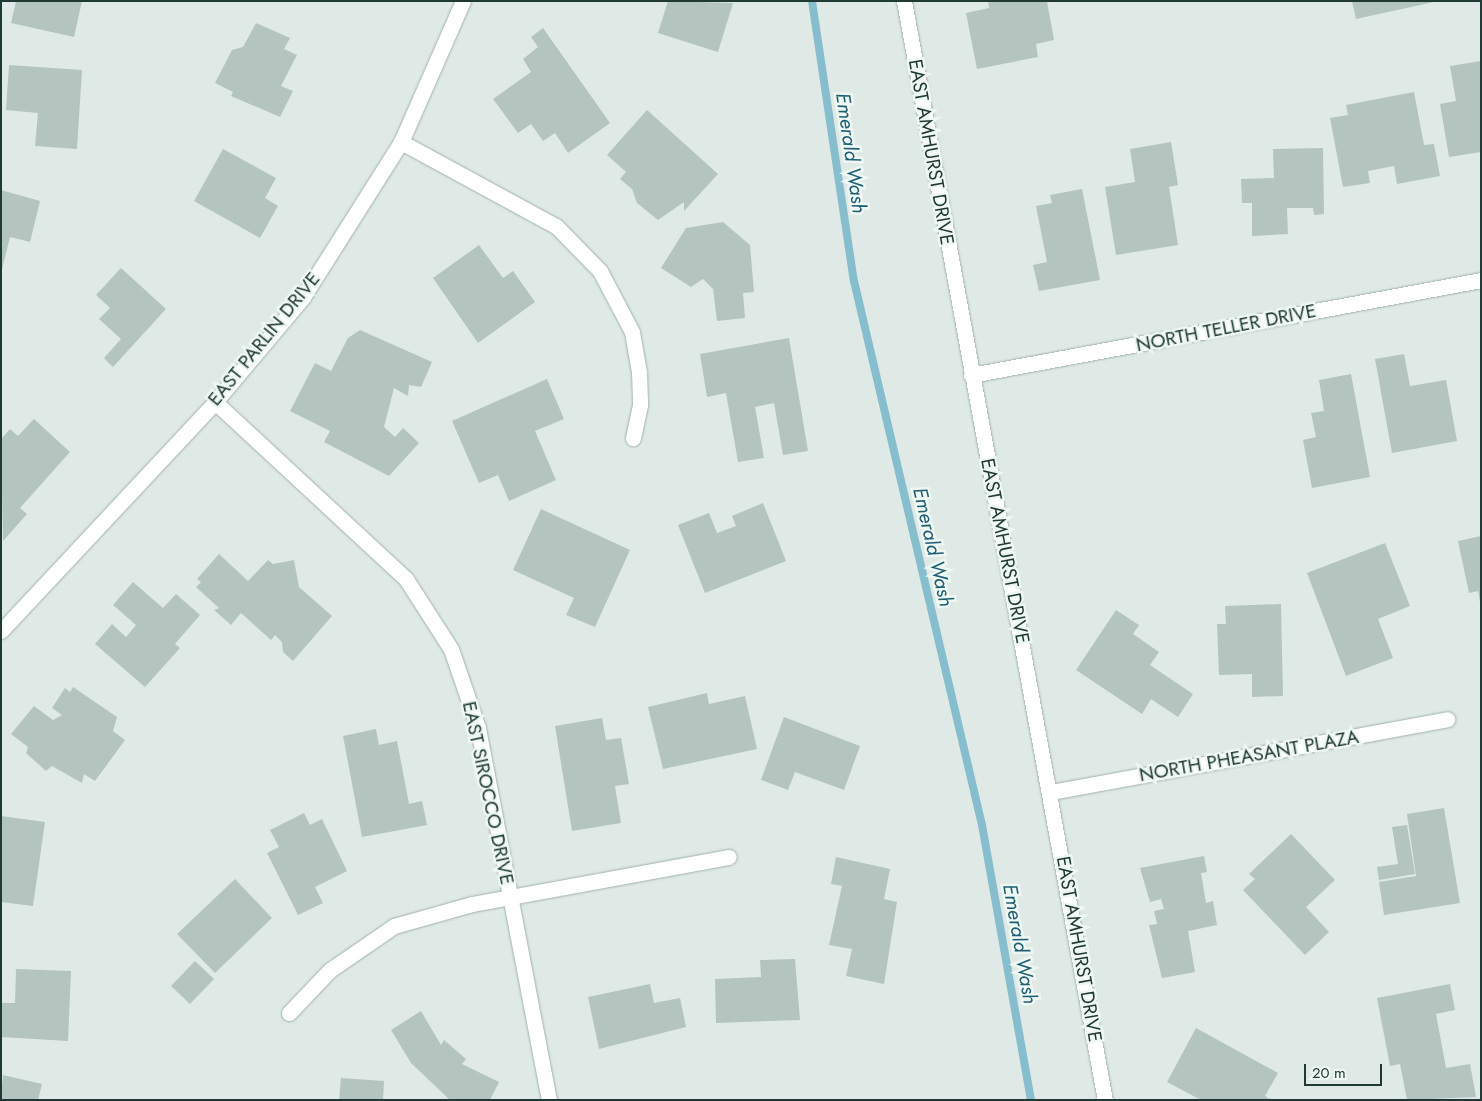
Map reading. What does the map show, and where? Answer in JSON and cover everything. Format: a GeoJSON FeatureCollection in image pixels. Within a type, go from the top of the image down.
{"type":"FeatureCollection","features":[{"type":"Feature","properties":{"kind":"street","name":"EAST PARLIN DRIVE"},"geometry":{"type":"LineString","coordinates":[[1,631],[214,402],[303,296],[401,142],[463,1]]}},
{"type":"Feature","properties":{"kind":"street","name":"EAST AMHURST DRIVE"},"geometry":{"type":"LineString","coordinates":[[904,1],[971,375],[1051,792],[1105,1100]]}},
{"type":"Feature","properties":{"kind":"street"},"geometry":{"type":"LineString","coordinates":[[401,142],[556,226],[600,270],[632,332],[639,372],[640,405],[633,438]]}},
{"type":"Feature","properties":{"kind":"street","name":"NORTH TELLER DRIVE"},"geometry":{"type":"LineString","coordinates":[[971,375],[1481,280]]}},
{"type":"Feature","properties":{"kind":"street","name":"EAST SIROCCO DRIVE"},"geometry":{"type":"LineString","coordinates":[[214,402],[377,549],[406,579],[430,612],[451,649],[468,693],[510,896],[548,1100]]}},
{"type":"Feature","properties":{"kind":"street","name":"NORTH PHEASANT PLAZA"},"geometry":{"type":"LineString","coordinates":[[1051,792],[1447,719]]}},
{"type":"Feature","properties":{"kind":"street"},"geometry":{"type":"LineString","coordinates":[[288,1013],[330,970],[394,926],[510,896],[729,857]]}},
{"type":"Feature","properties":{"kind":"building"},"geometry":{"type":"Polygon","coordinates":[[[16,1],[82,1],[74,37],[11,23],[16,1]]]}},
{"type":"Feature","properties":{"kind":"building"},"geometry":{"type":"Polygon","coordinates":[[[668,1],[733,3],[718,52],[658,33],[668,1]]]}},
{"type":"Feature","properties":{"kind":"building"},"geometry":{"type":"Polygon","coordinates":[[[988,1],[1047,1],[1054,40],[1036,44],[1038,57],[977,69],[966,13],[989,8],[988,1]]]}},
{"type":"Feature","properties":{"kind":"building"},"geometry":{"type":"Polygon","coordinates":[[[1352,1],[1434,1],[1434,2],[1356,19],[1352,1]]]}},
{"type":"Feature","properties":{"kind":"building"},"geometry":{"type":"Polygon","coordinates":[[[256,23],[290,38],[284,49],[297,55],[281,86],[293,91],[280,117],[231,96],[233,92],[215,83],[232,50],[243,47],[256,23]]]}},
{"type":"Feature","properties":{"kind":"building"},"geometry":{"type":"Polygon","coordinates":[[[543,28],[610,123],[568,153],[555,133],[543,141],[531,124],[518,133],[493,99],[531,72],[523,59],[538,47],[531,37],[543,28]]]}},
{"type":"Feature","properties":{"kind":"building"},"geometry":{"type":"Polygon","coordinates":[[[1481,61],[1481,152],[1449,157],[1440,104],[1456,101],[1450,66],[1481,61]]]}},
{"type":"Feature","properties":{"kind":"building"},"geometry":{"type":"Polygon","coordinates":[[[9,65],[82,70],[77,149],[35,146],[38,113],[6,110],[9,65]]]}},
{"type":"Feature","properties":{"kind":"building"},"geometry":{"type":"Polygon","coordinates":[[[1414,92],[1424,145],[1434,144],[1440,176],[1397,184],[1394,166],[1368,171],[1370,183],[1343,187],[1330,118],[1348,115],[1346,105],[1414,92]]]}},
{"type":"Feature","properties":{"kind":"building"},"geometry":{"type":"Polygon","coordinates":[[[647,110],[718,174],[684,211],[684,202],[658,220],[637,203],[632,189],[620,179],[626,172],[607,155],[647,110]]]}},
{"type":"Feature","properties":{"kind":"building"},"geometry":{"type":"Polygon","coordinates":[[[1171,142],[1178,185],[1169,187],[1178,245],[1116,255],[1105,187],[1135,182],[1130,149],[1171,142]]]}},
{"type":"Feature","properties":{"kind":"building"},"geometry":{"type":"Polygon","coordinates":[[[1323,148],[1324,214],[1314,215],[1313,208],[1287,208],[1288,234],[1252,236],[1252,203],[1242,203],[1241,179],[1274,178],[1273,149],[1323,148]]]}},
{"type":"Feature","properties":{"kind":"building"},"geometry":{"type":"Polygon","coordinates":[[[223,149],[276,178],[265,198],[278,206],[260,238],[194,201],[223,149]]]}},
{"type":"Feature","properties":{"kind":"building"},"geometry":{"type":"Polygon","coordinates":[[[1082,189],[1100,280],[1039,291],[1033,265],[1047,262],[1036,206],[1052,203],[1050,195],[1082,189]]]}},
{"type":"Feature","properties":{"kind":"building"},"geometry":{"type":"Polygon","coordinates":[[[1,190],[40,201],[30,242],[10,237],[2,269],[1,190]]]}},
{"type":"Feature","properties":{"kind":"building"},"geometry":{"type":"Polygon","coordinates":[[[723,222],[750,245],[754,292],[743,293],[745,318],[717,321],[713,289],[703,279],[691,287],[661,268],[686,228],[723,222]]]}},
{"type":"Feature","properties":{"kind":"building"},"geometry":{"type":"Polygon","coordinates":[[[479,245],[503,278],[513,271],[535,302],[478,343],[433,278],[479,245]]]}},
{"type":"Feature","properties":{"kind":"building"},"geometry":{"type":"Polygon","coordinates":[[[121,268],[166,309],[113,367],[104,358],[121,339],[99,319],[110,308],[96,295],[121,268]]]}},
{"type":"Feature","properties":{"kind":"building"},"geometry":{"type":"Polygon","coordinates":[[[360,330],[432,362],[421,387],[409,385],[408,396],[394,388],[384,427],[395,437],[403,428],[419,443],[389,476],[324,442],[330,431],[290,411],[315,363],[331,371],[348,338],[360,330]]]}},
{"type":"Feature","properties":{"kind":"building"},"geometry":{"type":"Polygon","coordinates":[[[789,338],[808,451],[783,455],[774,403],[755,407],[764,458],[738,462],[726,393],[707,397],[700,354],[789,338]]]}},
{"type":"Feature","properties":{"kind":"building"},"geometry":{"type":"Polygon","coordinates":[[[1404,354],[1410,386],[1446,380],[1457,441],[1392,453],[1375,359],[1404,354]]]}},
{"type":"Feature","properties":{"kind":"building"},"geometry":{"type":"Polygon","coordinates":[[[1351,374],[1370,477],[1312,488],[1303,440],[1316,437],[1311,413],[1324,411],[1319,380],[1351,374]]]}},
{"type":"Feature","properties":{"kind":"building"},"geometry":{"type":"Polygon","coordinates":[[[547,379],[564,419],[535,431],[556,480],[509,501],[498,475],[479,483],[452,421],[547,379]]]}},
{"type":"Feature","properties":{"kind":"building"},"geometry":{"type":"Polygon","coordinates":[[[34,419],[70,452],[20,508],[27,514],[3,541],[1,439],[10,429],[18,436],[34,419]]]}},
{"type":"Feature","properties":{"kind":"building"},"geometry":{"type":"Polygon","coordinates":[[[763,503],[786,561],[705,593],[678,525],[709,513],[717,533],[736,526],[732,516],[763,503]]]}},
{"type":"Feature","properties":{"kind":"building"},"geometry":{"type":"Polygon","coordinates":[[[541,509],[630,550],[595,627],[566,615],[574,598],[513,570],[541,509]]]}},
{"type":"Feature","properties":{"kind":"building"},"geometry":{"type":"Polygon","coordinates":[[[1481,536],[1480,602],[1478,591],[1469,593],[1458,541],[1481,536]]]}},
{"type":"Feature","properties":{"kind":"building"},"geometry":{"type":"Polygon","coordinates":[[[1385,543],[1410,606],[1378,619],[1393,658],[1346,676],[1307,573],[1385,543]]]}},
{"type":"Feature","properties":{"kind":"building"},"geometry":{"type":"Polygon","coordinates":[[[219,554],[248,581],[268,560],[273,564],[294,560],[299,587],[332,616],[293,661],[283,652],[282,642],[275,635],[271,640],[241,613],[231,625],[214,610],[219,608],[196,587],[201,582],[197,579],[219,554]]]}},
{"type":"Feature","properties":{"kind":"building"},"geometry":{"type":"Polygon","coordinates":[[[133,582],[163,608],[176,594],[200,615],[175,644],[180,648],[145,687],[95,644],[112,624],[126,637],[136,625],[113,605],[133,582]]]}},
{"type":"Feature","properties":{"kind":"building"},"geometry":{"type":"Polygon","coordinates":[[[1281,604],[1283,696],[1252,697],[1252,674],[1219,675],[1217,624],[1226,624],[1225,606],[1281,604]]]}},
{"type":"Feature","properties":{"kind":"building"},"geometry":{"type":"Polygon","coordinates":[[[1116,610],[1139,625],[1133,634],[1159,652],[1150,665],[1193,694],[1178,717],[1151,699],[1142,714],[1076,670],[1116,610]]]}},
{"type":"Feature","properties":{"kind":"building"},"geometry":{"type":"Polygon","coordinates":[[[73,687],[117,717],[113,731],[125,740],[95,781],[84,774],[82,783],[52,766],[46,771],[26,753],[28,747],[11,734],[34,706],[53,720],[62,715],[52,708],[65,688],[70,692],[73,687]]]}},
{"type":"Feature","properties":{"kind":"building"},"geometry":{"type":"Polygon","coordinates":[[[707,693],[709,704],[745,696],[757,749],[663,769],[648,707],[707,693]]]}},
{"type":"Feature","properties":{"kind":"building"},"geometry":{"type":"Polygon","coordinates":[[[784,717],[860,746],[844,790],[795,772],[788,790],[761,780],[784,717]]]}},
{"type":"Feature","properties":{"kind":"building"},"geometry":{"type":"Polygon","coordinates":[[[602,718],[606,740],[621,738],[629,784],[615,786],[621,823],[572,831],[555,726],[602,718]]]}},
{"type":"Feature","properties":{"kind":"building"},"geometry":{"type":"Polygon","coordinates":[[[376,729],[379,745],[397,741],[409,804],[422,801],[427,825],[362,837],[343,736],[376,729]]]}},
{"type":"Feature","properties":{"kind":"building"},"geometry":{"type":"Polygon","coordinates":[[[1444,808],[1460,903],[1384,915],[1379,882],[1416,876],[1407,814],[1444,808]]]}},
{"type":"Feature","properties":{"kind":"building"},"geometry":{"type":"Polygon","coordinates":[[[304,813],[310,825],[322,819],[347,871],[315,887],[323,903],[298,915],[267,853],[279,847],[270,830],[304,813]]]}},
{"type":"Feature","properties":{"kind":"building"},"geometry":{"type":"Polygon","coordinates":[[[1,816],[45,822],[33,906],[1,902],[1,816]]]}},
{"type":"Feature","properties":{"kind":"building"},"geometry":{"type":"Polygon","coordinates":[[[1407,825],[1415,874],[1379,880],[1377,867],[1398,864],[1392,827],[1407,825]]]}},
{"type":"Feature","properties":{"kind":"building"},"geometry":{"type":"Polygon","coordinates":[[[1291,834],[1335,880],[1306,907],[1329,932],[1305,955],[1243,890],[1255,879],[1249,874],[1291,834]]]}},
{"type":"Feature","properties":{"kind":"building"},"geometry":{"type":"Polygon","coordinates":[[[1204,856],[1207,872],[1201,873],[1206,903],[1213,901],[1217,925],[1188,931],[1195,972],[1162,978],[1149,925],[1157,924],[1154,911],[1164,909],[1161,899],[1150,902],[1140,868],[1204,856]]]}},
{"type":"Feature","properties":{"kind":"building"},"geometry":{"type":"Polygon","coordinates":[[[836,857],[890,869],[884,899],[897,902],[884,984],[846,976],[852,949],[829,945],[842,886],[831,884],[836,857]]]}},
{"type":"Feature","properties":{"kind":"building"},"geometry":{"type":"Polygon","coordinates":[[[235,879],[272,918],[215,973],[177,934],[235,879]]]}},
{"type":"Feature","properties":{"kind":"building"},"geometry":{"type":"Polygon","coordinates":[[[795,959],[800,1020],[716,1023],[715,979],[761,977],[760,960],[795,959]]]}},
{"type":"Feature","properties":{"kind":"building"},"geometry":{"type":"Polygon","coordinates":[[[195,961],[214,979],[190,1004],[171,986],[195,961]]]}},
{"type":"Feature","properties":{"kind":"building"},"geometry":{"type":"Polygon","coordinates":[[[16,969],[71,971],[68,1041],[1,1037],[1,1003],[15,1003],[16,969]]]}},
{"type":"Feature","properties":{"kind":"building"},"geometry":{"type":"Polygon","coordinates":[[[650,984],[654,1003],[680,998],[686,1027],[599,1049],[588,997],[650,984]]]}},
{"type":"Feature","properties":{"kind":"building"},"geometry":{"type":"Polygon","coordinates":[[[1450,984],[1455,1010],[1436,1014],[1446,1068],[1470,1064],[1476,1097],[1407,1100],[1400,1064],[1390,1066],[1377,998],[1450,984]]]}},
{"type":"Feature","properties":{"kind":"building"},"geometry":{"type":"Polygon","coordinates":[[[421,1011],[441,1045],[444,1040],[466,1059],[462,1064],[499,1082],[490,1100],[450,1100],[411,1063],[391,1030],[421,1011]]]}},
{"type":"Feature","properties":{"kind":"building"},"geometry":{"type":"Polygon","coordinates":[[[1196,1028],[1278,1073],[1265,1096],[1271,1100],[1201,1100],[1167,1082],[1196,1028]]]}},
{"type":"Feature","properties":{"kind":"building"},"geometry":{"type":"Polygon","coordinates":[[[3,1075],[42,1084],[38,1100],[1,1100],[3,1075]]]}},
{"type":"Feature","properties":{"kind":"building"},"geometry":{"type":"Polygon","coordinates":[[[341,1078],[384,1081],[383,1100],[339,1100],[341,1078]]]}},
{"type":"Feature","properties":{"kind":"waterway","name":"Emerald Wash"},"geometry":{"type":"LineString","coordinates":[[812,1],[854,281],[982,825],[1031,1100]]}}]}
